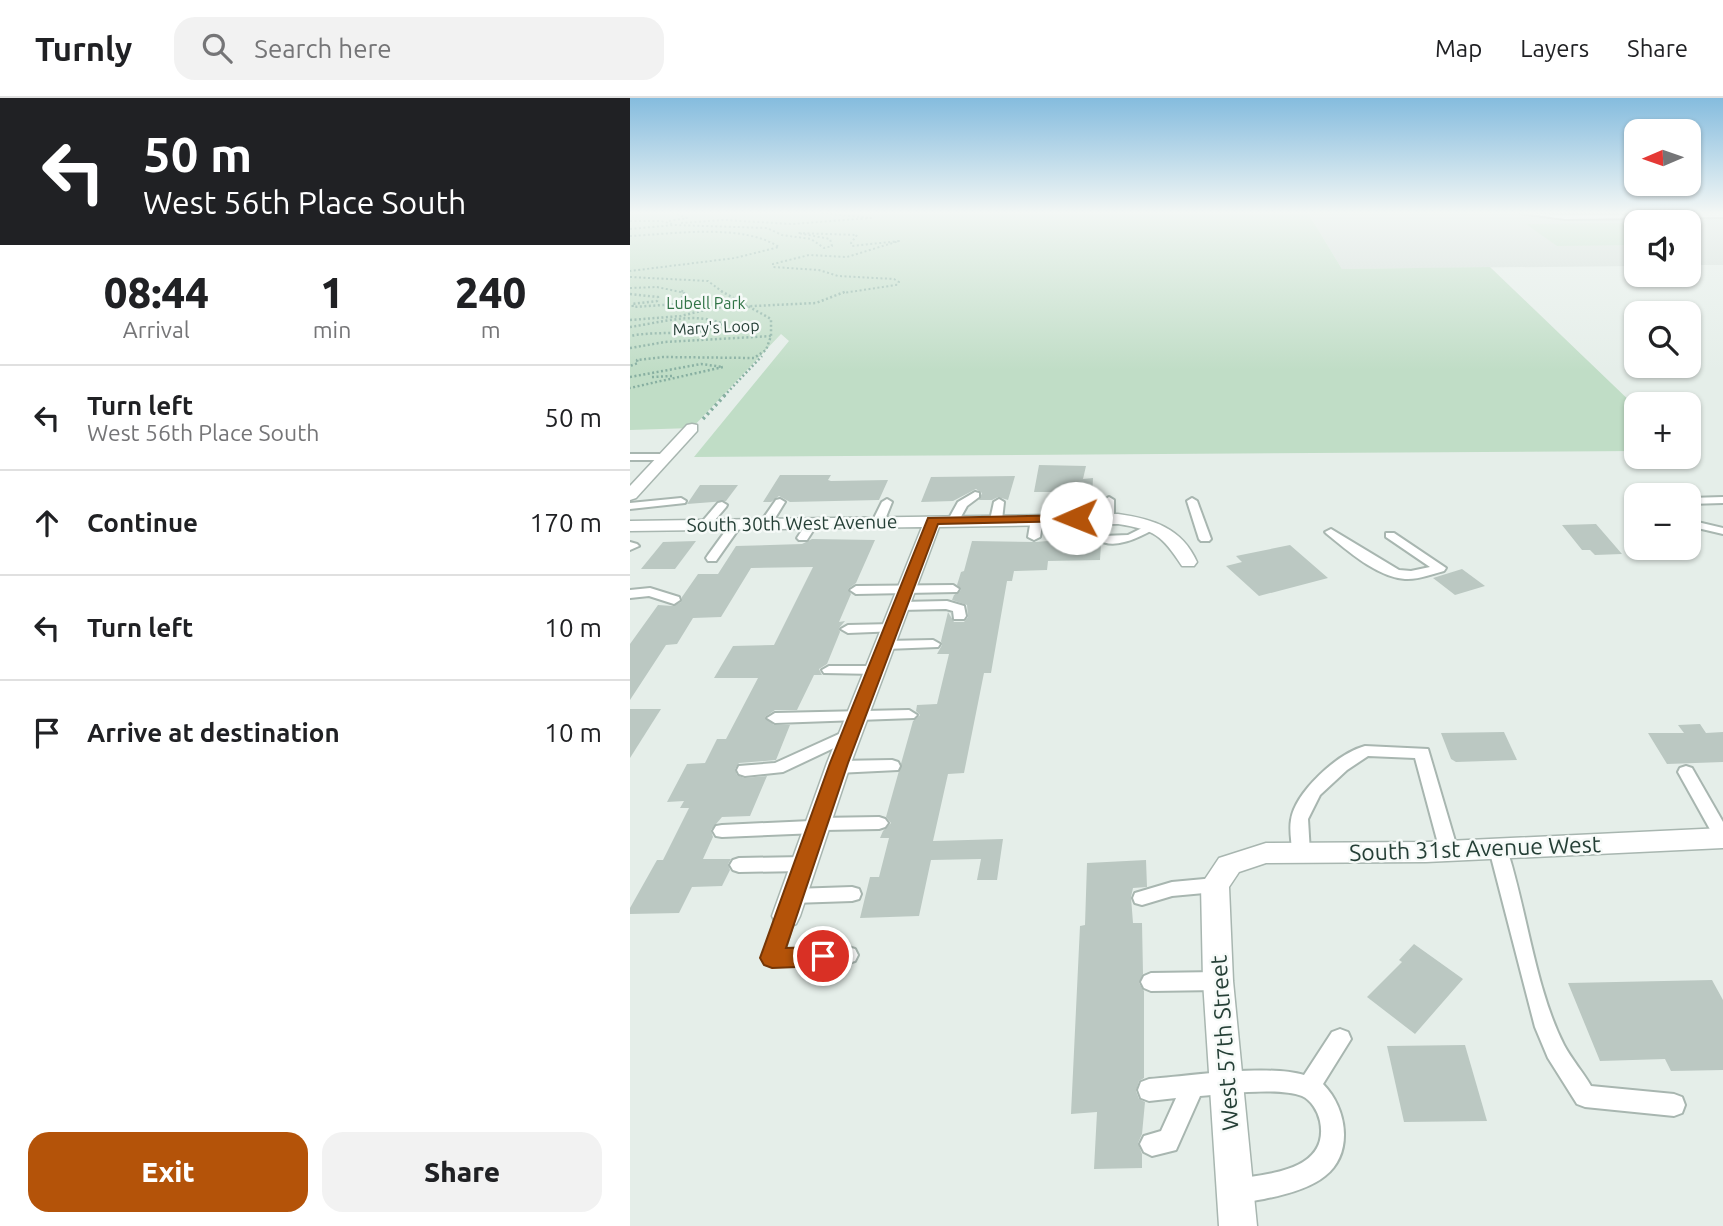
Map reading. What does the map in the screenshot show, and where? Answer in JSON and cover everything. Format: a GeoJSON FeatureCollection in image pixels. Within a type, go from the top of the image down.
{"type":"FeatureCollection","features":[{"type":"Feature","properties":{"kind":"street"},"geometry":{"type":"LineString","coordinates":[[630,495],[692,428]]}},
{"type":"Feature","properties":{"kind":"street","name":"South 30th West Avenue"},"geometry":{"type":"LineString","coordinates":[[630,526],[1108,518],[1152,526],[1176,542],[1184,551],[1188,562]]}},
{"type":"Feature","properties":{"kind":"street"},"geometry":{"type":"LineString","coordinates":[[790,906],[854,725],[897,617],[943,520]]}},
{"type":"Feature","properties":{"kind":"street","name":"South 31st Avenue West"},"geometry":{"type":"LineString","coordinates":[[1222,875],[1266,853],[1448,851],[1723,838]]}},
{"type":"Feature","properties":{"kind":"street","name":"West 57th Street"},"geometry":{"type":"LineString","coordinates":[[1222,875],[1219,981],[1238,1226]]}},
{"type":"Feature","properties":{"kind":"lane"},"geometry":{"type":"LineString","coordinates":[[630,457],[666,457]]}},
{"type":"Feature","properties":{"kind":"lane"},"geometry":{"type":"LineString","coordinates":[[943,520],[975,495]]}},
{"type":"Feature","properties":{"kind":"lane"},"geometry":{"type":"LineString","coordinates":[[1076,518],[1078,500]]}},
{"type":"Feature","properties":{"kind":"lane"},"geometry":{"type":"LineString","coordinates":[[1108,518],[1109,500]]}},
{"type":"Feature","properties":{"kind":"lane"},"geometry":{"type":"LineString","coordinates":[[1701,501],[1723,500]]}},
{"type":"Feature","properties":{"kind":"lane"},"geometry":{"type":"LineString","coordinates":[[630,506],[681,501]]}},
{"type":"Feature","properties":{"kind":"lane"},"geometry":{"type":"LineString","coordinates":[[1192,501],[1205,539]]}},
{"type":"Feature","properties":{"kind":"lane"},"geometry":{"type":"LineString","coordinates":[[766,523],[780,502]]}},
{"type":"Feature","properties":{"kind":"lane"},"geometry":{"type":"LineString","coordinates":[[878,522],[887,502]]}},
{"type":"Feature","properties":{"kind":"lane"},"geometry":{"type":"LineString","coordinates":[[996,520],[999,502]]}},
{"type":"Feature","properties":{"kind":"lane"},"geometry":{"type":"LineString","coordinates":[[705,524],[722,505]]}},
{"type":"Feature","properties":{"kind":"lane"},"geometry":{"type":"LineString","coordinates":[[1034,537],[1037,519]]}},
{"type":"Feature","properties":{"kind":"lane"},"geometry":{"type":"LineString","coordinates":[[803,538],[812,523]]}},
{"type":"Feature","properties":{"kind":"lane"},"geometry":{"type":"LineString","coordinates":[[712,558],[736,524]]}},
{"type":"Feature","properties":{"kind":"lane"},"geometry":{"type":"LineString","coordinates":[[1103,539],[1130,538],[1152,526]]}},
{"type":"Feature","properties":{"kind":"lane"},"geometry":{"type":"LineString","coordinates":[[1701,526],[1723,531]]}},
{"type":"Feature","properties":{"kind":"lane"},"geometry":{"type":"LineString","coordinates":[[1331,532],[1347,545],[1399,575],[1412,575],[1440,568],[1390,535]]}},
{"type":"Feature","properties":{"kind":"lane"},"geometry":{"type":"LineString","coordinates":[[897,617],[953,589]]}},
{"type":"Feature","properties":{"kind":"lane"},"geometry":{"type":"LineString","coordinates":[[856,590],[933,644]]}},
{"type":"Feature","properties":{"kind":"lane"},"geometry":{"type":"LineString","coordinates":[[630,594],[650,592],[674,600]]}},
{"type":"Feature","properties":{"kind":"lane"},"geometry":{"type":"LineString","coordinates":[[848,628],[947,605],[959,608],[959,616]]}},
{"type":"Feature","properties":{"kind":"lane"},"geometry":{"type":"LineString","coordinates":[[829,670],[876,670]]}},
{"type":"Feature","properties":{"kind":"lane"},"geometry":{"type":"LineString","coordinates":[[775,718],[854,725],[909,715]]}},
{"type":"Feature","properties":{"kind":"lane"},"geometry":{"type":"LineString","coordinates":[[745,770],[777,768],[854,725]]}},
{"type":"Feature","properties":{"kind":"lane"},"geometry":{"type":"LineString","coordinates":[[1301,853],[1299,819],[1313,791],[1341,766],[1365,751],[1422,753],[1448,851]]}},
{"type":"Feature","properties":{"kind":"lane"},"geometry":{"type":"LineString","coordinates":[[838,767],[892,766]]}},
{"type":"Feature","properties":{"kind":"lane"},"geometry":{"type":"LineString","coordinates":[[1686,772],[1723,838]]}},
{"type":"Feature","properties":{"kind":"lane"},"geometry":{"type":"LineString","coordinates":[[722,831],[879,823]]}},
{"type":"Feature","properties":{"kind":"lane"},"geometry":{"type":"LineString","coordinates":[[1498,849],[1509,879],[1538,997],[1556,1051],[1585,1096],[1674,1105]]}},
{"type":"Feature","properties":{"kind":"lane"},"geometry":{"type":"LineString","coordinates":[[739,865],[804,864]]}},
{"type":"Feature","properties":{"kind":"lane"},"geometry":{"type":"LineString","coordinates":[[1142,898],[1222,875]]}},
{"type":"Feature","properties":{"kind":"lane"},"geometry":{"type":"LineString","coordinates":[[848,956],[772,958],[790,906],[852,894]]}},
{"type":"Feature","properties":{"kind":"lane"},"geometry":{"type":"LineString","coordinates":[[1151,982],[1219,981]]}},
{"type":"Feature","properties":{"kind":"lane"},"geometry":{"type":"LineString","coordinates":[[1310,1087],[1340,1039]]}},
{"type":"Feature","properties":{"kind":"lane"},"geometry":{"type":"LineString","coordinates":[[1149,1090],[1282,1082],[1310,1087],[1329,1109],[1334,1133],[1324,1161],[1294,1181],[1235,1191]]}},
{"type":"Feature","properties":{"kind":"lane"},"geometry":{"type":"LineString","coordinates":[[1152,1144],[1168,1142],[1193,1087]]}},
{"type":"Feature","properties":{"kind":"path"},"geometry":{"type":"LineString","coordinates":[[630,271],[673,266]]}},
{"type":"Feature","properties":{"kind":"path","name":"Mary's Loop"},"geometry":{"type":"LineString","coordinates":[[630,320],[681,316],[712,308],[816,303],[851,290],[896,285],[899,282],[894,279],[838,276],[819,270],[773,267],[775,266]]}},
{"type":"Feature","properties":{"kind":"path"},"geometry":{"type":"LineString","coordinates":[[630,277],[708,281],[718,291],[755,306],[771,320],[771,336]]}},
{"type":"Feature","properties":{"kind":"path","name":"Mary's Loop"},"geometry":{"type":"LineString","coordinates":[[630,288],[657,287],[685,292],[685,295],[678,304],[633,307],[632,304],[657,301],[658,297],[630,295]]}},
{"type":"Feature","properties":{"kind":"path","name":"Mary's Loop"},"geometry":{"type":"LineString","coordinates":[[630,327],[694,320],[719,321],[723,324],[715,330],[669,331],[630,336]]}},
{"type":"Feature","properties":{"kind":"path","name":"Mary's Loop"},"geometry":{"type":"LineString","coordinates":[[630,348],[678,340],[737,341],[771,336]]}},
{"type":"Feature","properties":{"kind":"path","name":"Mary's Loop"},"geometry":{"type":"LineString","coordinates":[[630,361],[663,357],[741,359],[762,356],[771,336]]}},
{"type":"Feature","properties":{"kind":"path"},"geometry":{"type":"LineString","coordinates":[[692,428],[718,405],[762,356]]}},
{"type":"Feature","properties":{"kind":"path"},"geometry":{"type":"LineString","coordinates":[[630,366],[638,363],[637,360]]}},
{"type":"Feature","properties":{"kind":"path","name":"Mary's Loop"},"geometry":{"type":"LineString","coordinates":[[630,377],[677,369],[723,367],[630,388]]}},
{"type":"Feature","properties":{"kind":"path"},"geometry":{"type":"LineString","coordinates":[[641,377],[683,377]]}},
{"type":"Feature","properties":{"kind":"shaded area"},"geometry":{"type":"Polygon","coordinates":[[[1340,266],[1624,266],[1342,269],[1340,266]]]}},
{"type":"Feature","properties":{"kind":"green space","name":"Lubell Park"},"geometry":{"type":"Polygon","coordinates":[[[630,266],[1340,266],[1342,269],[1490,267],[1624,395],[1624,451],[694,457],[789,341],[781,334],[692,428],[630,430],[630,266]]]}},
{"type":"Feature","properties":{"kind":"building"},"geometry":{"type":"Polygon","coordinates":[[[1039,465],[1086,466],[1083,479],[1093,478],[1092,498],[1077,495],[1070,498],[1071,492],[1034,492],[1039,465]]]}},
{"type":"Feature","properties":{"kind":"building"},"geometry":{"type":"Polygon","coordinates":[[[780,475],[831,475],[828,480],[831,481],[888,480],[879,500],[790,502],[779,496],[771,502],[763,502],[780,475]]]}},
{"type":"Feature","properties":{"kind":"building"},"geometry":{"type":"Polygon","coordinates":[[[1015,476],[1008,500],[998,497],[979,500],[982,493],[976,489],[953,501],[921,502],[931,477],[1015,476]]]}},
{"type":"Feature","properties":{"kind":"building"},"geometry":{"type":"Polygon","coordinates":[[[700,485],[738,485],[726,501],[687,504],[700,485]]]}},
{"type":"Feature","properties":{"kind":"building"},"geometry":{"type":"Polygon","coordinates":[[[1596,524],[1622,554],[1595,555],[1590,550],[1582,550],[1562,525],[1596,524]]]}},
{"type":"Feature","properties":{"kind":"building"},"geometry":{"type":"Polygon","coordinates":[[[1100,534],[1095,538],[1101,544],[1100,560],[1048,561],[1047,570],[1014,571],[1012,581],[1007,581],[991,673],[984,673],[964,773],[948,774],[933,841],[1003,839],[997,880],[977,880],[981,859],[931,860],[919,916],[860,918],[870,877],[879,877],[889,838],[880,838],[891,823],[886,817],[913,721],[920,715],[916,711],[917,705],[937,704],[949,654],[937,654],[942,645],[948,612],[954,622],[964,622],[968,617],[967,605],[952,600],[961,590],[957,585],[961,572],[964,571],[972,541],[1035,542],[1100,534]]]}},
{"type":"Feature","properties":{"kind":"building"},"geometry":{"type":"Polygon","coordinates":[[[812,539],[875,540],[856,583],[848,589],[851,594],[839,622],[845,621],[839,628],[840,632],[827,664],[819,669],[822,675],[814,675],[797,710],[775,710],[765,717],[774,725],[790,725],[776,760],[739,763],[735,769],[737,775],[744,778],[767,776],[750,816],[722,817],[711,830],[713,837],[703,859],[731,859],[728,864],[730,870],[722,886],[692,887],[679,913],[630,914],[630,908],[657,860],[663,860],[689,808],[680,808],[684,801],[667,802],[687,764],[705,763],[717,739],[726,739],[758,678],[714,678],[733,646],[774,645],[813,567],[751,568],[721,617],[693,618],[677,644],[666,645],[630,700],[630,644],[658,605],[673,606],[681,602],[698,574],[718,574],[736,546],[802,544],[812,539]]]}},
{"type":"Feature","properties":{"kind":"building"},"geometry":{"type":"Polygon","coordinates":[[[696,541],[675,569],[641,569],[663,542],[696,541]]]}},
{"type":"Feature","properties":{"kind":"building"},"geometry":{"type":"Polygon","coordinates":[[[1290,545],[1328,578],[1259,596],[1226,566],[1242,562],[1236,556],[1290,545]]]}},
{"type":"Feature","properties":{"kind":"building"},"geometry":{"type":"Polygon","coordinates":[[[1462,569],[1485,586],[1455,595],[1433,578],[1462,569]]]}},
{"type":"Feature","properties":{"kind":"building"},"geometry":{"type":"Polygon","coordinates":[[[630,709],[661,709],[630,758],[630,709]]]}},
{"type":"Feature","properties":{"kind":"building"},"geometry":{"type":"Polygon","coordinates":[[[1700,724],[1706,733],[1723,732],[1723,762],[1667,764],[1648,733],[1684,733],[1678,725],[1700,724]]]}},
{"type":"Feature","properties":{"kind":"building"},"geometry":{"type":"Polygon","coordinates":[[[1504,732],[1517,760],[1456,762],[1451,759],[1441,733],[1504,732]]]}},
{"type":"Feature","properties":{"kind":"building"},"geometry":{"type":"Polygon","coordinates":[[[1146,860],[1147,887],[1133,888],[1131,897],[1133,923],[1142,923],[1143,974],[1139,983],[1144,991],[1144,1078],[1139,1081],[1136,1091],[1139,1099],[1145,1102],[1142,1134],[1138,1143],[1142,1154],[1142,1168],[1094,1169],[1097,1112],[1071,1114],[1080,926],[1085,925],[1087,863],[1146,860]]]}},
{"type":"Feature","properties":{"kind":"building"},"geometry":{"type":"Polygon","coordinates":[[[1414,944],[1463,979],[1415,1034],[1367,997],[1402,962],[1399,960],[1414,944]]]}},
{"type":"Feature","properties":{"kind":"building"},"geometry":{"type":"Polygon","coordinates":[[[1712,980],[1723,1000],[1723,1070],[1671,1071],[1665,1059],[1600,1061],[1568,983],[1712,980]]]}},
{"type":"Feature","properties":{"kind":"building"},"geometry":{"type":"Polygon","coordinates":[[[1465,1045],[1487,1121],[1404,1122],[1387,1046],[1465,1045]]]}},
{"type":"Feature","properties":{"kind":"route"},"geometry":{"type":"LineString","coordinates":[[823,956],[772,958],[839,763],[933,521],[1076,518]]}}]}
